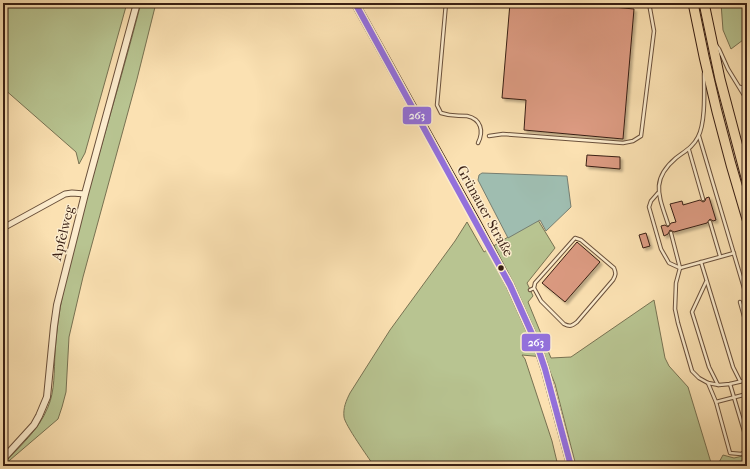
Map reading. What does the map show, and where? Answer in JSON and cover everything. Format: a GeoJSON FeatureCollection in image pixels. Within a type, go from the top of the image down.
{"type":"FeatureCollection","features":[{"type":"Feature","properties":{"kind":"highway"},"geometry":{"type":"LineString","coordinates":[[693,3],[703,52],[728,155],[747,219]]}},
{"type":"Feature","properties":{"kind":"highway"},"geometry":{"type":"LineString","coordinates":[[704,3],[712,42],[747,182]]}},
{"type":"Feature","properties":{"kind":"main road","name":"Grünauer Straße"},"geometry":{"type":"LineString","coordinates":[[355,3],[498,260],[550,384],[571,466]]}},
{"type":"Feature","properties":{"kind":"street","name":"Apfelweg"},"geometry":{"type":"LineString","coordinates":[[3,459],[34,425],[40,416],[47,396],[57,305],[85,194],[137,3]]}},
{"type":"Feature","properties":{"kind":"street"},"geometry":{"type":"LineString","coordinates":[[3,228],[65,194],[85,194]]}},
{"type":"Feature","properties":{"kind":"lane"},"geometry":{"type":"LineString","coordinates":[[446,3],[437,105],[441,113],[454,117],[467,116],[474,119],[479,124],[482,131],[482,136],[478,143]]}},
{"type":"Feature","properties":{"kind":"lane"},"geometry":{"type":"LineString","coordinates":[[489,136],[503,134],[623,143],[634,141],[641,136],[654,31],[649,4],[643,3]]}},
{"type":"Feature","properties":{"kind":"lane"},"geometry":{"type":"LineString","coordinates":[[712,42],[719,49],[728,68],[747,100]]}},
{"type":"Feature","properties":{"kind":"lane"},"geometry":{"type":"LineString","coordinates":[[703,52],[704,109],[699,136],[747,298]]}},
{"type":"Feature","properties":{"kind":"lane"},"geometry":{"type":"LineString","coordinates":[[739,86],[747,89]]}},
{"type":"Feature","properties":{"kind":"lane"},"geometry":{"type":"LineString","coordinates":[[668,224],[658,193],[660,180],[666,168],[677,157],[688,150],[699,136]]}},
{"type":"Feature","properties":{"kind":"lane"},"geometry":{"type":"LineString","coordinates":[[688,150],[703,199]]}},
{"type":"Feature","properties":{"kind":"lane"},"geometry":{"type":"LineString","coordinates":[[658,193],[651,201],[649,207],[661,249],[669,263],[680,268],[734,252]]}},
{"type":"Feature","properties":{"kind":"lane"},"geometry":{"type":"LineString","coordinates":[[710,222],[720,256]]}},
{"type":"Feature","properties":{"kind":"lane"},"geometry":{"type":"LineString","coordinates":[[671,233],[680,268],[676,283],[675,299],[678,324],[692,371],[699,378],[708,383],[718,385],[747,380]]}},
{"type":"Feature","properties":{"kind":"lane"},"geometry":{"type":"LineString","coordinates":[[530,290],[534,288],[535,283],[575,238],[581,240],[614,268],[616,272],[616,276],[613,280],[572,326],[564,324],[541,301],[534,288]]}},
{"type":"Feature","properties":{"kind":"lane"},"geometry":{"type":"LineString","coordinates":[[701,262],[733,367],[740,381]]}},
{"type":"Feature","properties":{"kind":"lane"},"geometry":{"type":"LineString","coordinates":[[706,282],[692,312],[709,367],[718,385]]}},
{"type":"Feature","properties":{"kind":"lane"},"geometry":{"type":"LineString","coordinates":[[740,302],[747,327]]}},
{"type":"Feature","properties":{"kind":"lane"},"geometry":{"type":"LineString","coordinates":[[708,383],[716,402],[730,453],[741,454],[747,451]]}},
{"type":"Feature","properties":{"kind":"lane"},"geometry":{"type":"LineString","coordinates":[[730,384],[747,441]]}},
{"type":"Feature","properties":{"kind":"lane"},"geometry":{"type":"LineString","coordinates":[[716,402],[747,394]]}},
{"type":"Feature","properties":{"kind":"green space"},"geometry":{"type":"Polygon","coordinates":[[[3,3],[127,3],[85,153],[79,164],[76,152],[3,88],[3,3]]]}},
{"type":"Feature","properties":{"kind":"green space"},"geometry":{"type":"Polygon","coordinates":[[[141,3],[156,3],[137,79],[83,277],[69,337],[66,392],[62,407],[58,419],[3,466],[3,464],[34,431],[44,415],[50,401],[54,381],[57,331],[63,293],[81,220],[141,3]]]}},
{"type":"Feature","properties":{"kind":"green space"},"geometry":{"type":"Polygon","coordinates":[[[721,3],[747,3],[747,37],[731,49],[723,30],[721,3]]]}},
{"type":"Feature","properties":{"kind":"green space"},"geometry":{"type":"Polygon","coordinates":[[[538,220],[555,248],[527,283],[533,296],[528,302],[551,358],[571,357],[654,300],[665,358],[669,366],[688,387],[712,466],[576,466],[555,384],[544,357],[522,355],[525,359],[552,441],[558,466],[374,466],[348,427],[344,417],[344,411],[350,393],[390,330],[455,241],[467,222],[484,252],[538,220]]]}},
{"type":"Feature","properties":{"kind":"green space"},"geometry":{"type":"Polygon","coordinates":[[[723,455],[734,458],[747,455],[747,466],[717,466],[723,455]]]}},
{"type":"Feature","properties":{"kind":"shaded area"},"geometry":{"type":"Polygon","coordinates":[[[482,173],[567,176],[571,207],[546,231],[540,220],[508,238],[478,180],[479,175],[482,173]]]}},
{"type":"Feature","properties":{"kind":"building"},"geometry":{"type":"Polygon","coordinates":[[[510,3],[572,3],[634,9],[623,139],[524,130],[526,100],[502,98],[510,3]]]}},
{"type":"Feature","properties":{"kind":"building"},"geometry":{"type":"Polygon","coordinates":[[[587,155],[620,157],[620,169],[586,166],[587,155]]]}},
{"type":"Feature","properties":{"kind":"building"},"geometry":{"type":"Polygon","coordinates":[[[709,197],[716,220],[713,221],[710,219],[707,223],[674,232],[670,230],[668,234],[664,236],[661,226],[665,225],[668,227],[671,223],[676,222],[670,204],[682,201],[683,205],[700,200],[703,202],[709,197]]]}},
{"type":"Feature","properties":{"kind":"building"},"geometry":{"type":"Polygon","coordinates":[[[646,233],[650,246],[643,248],[639,235],[646,233]]]}},
{"type":"Feature","properties":{"kind":"building"},"geometry":{"type":"Polygon","coordinates":[[[577,242],[600,262],[565,302],[542,283],[577,242]]]}},
{"type":"Feature","properties":{"kind":"transit line","name":"263"},"geometry":{"type":"LineString","coordinates":[[355,3],[510,285],[537,345],[545,369],[571,466]]}}]}
